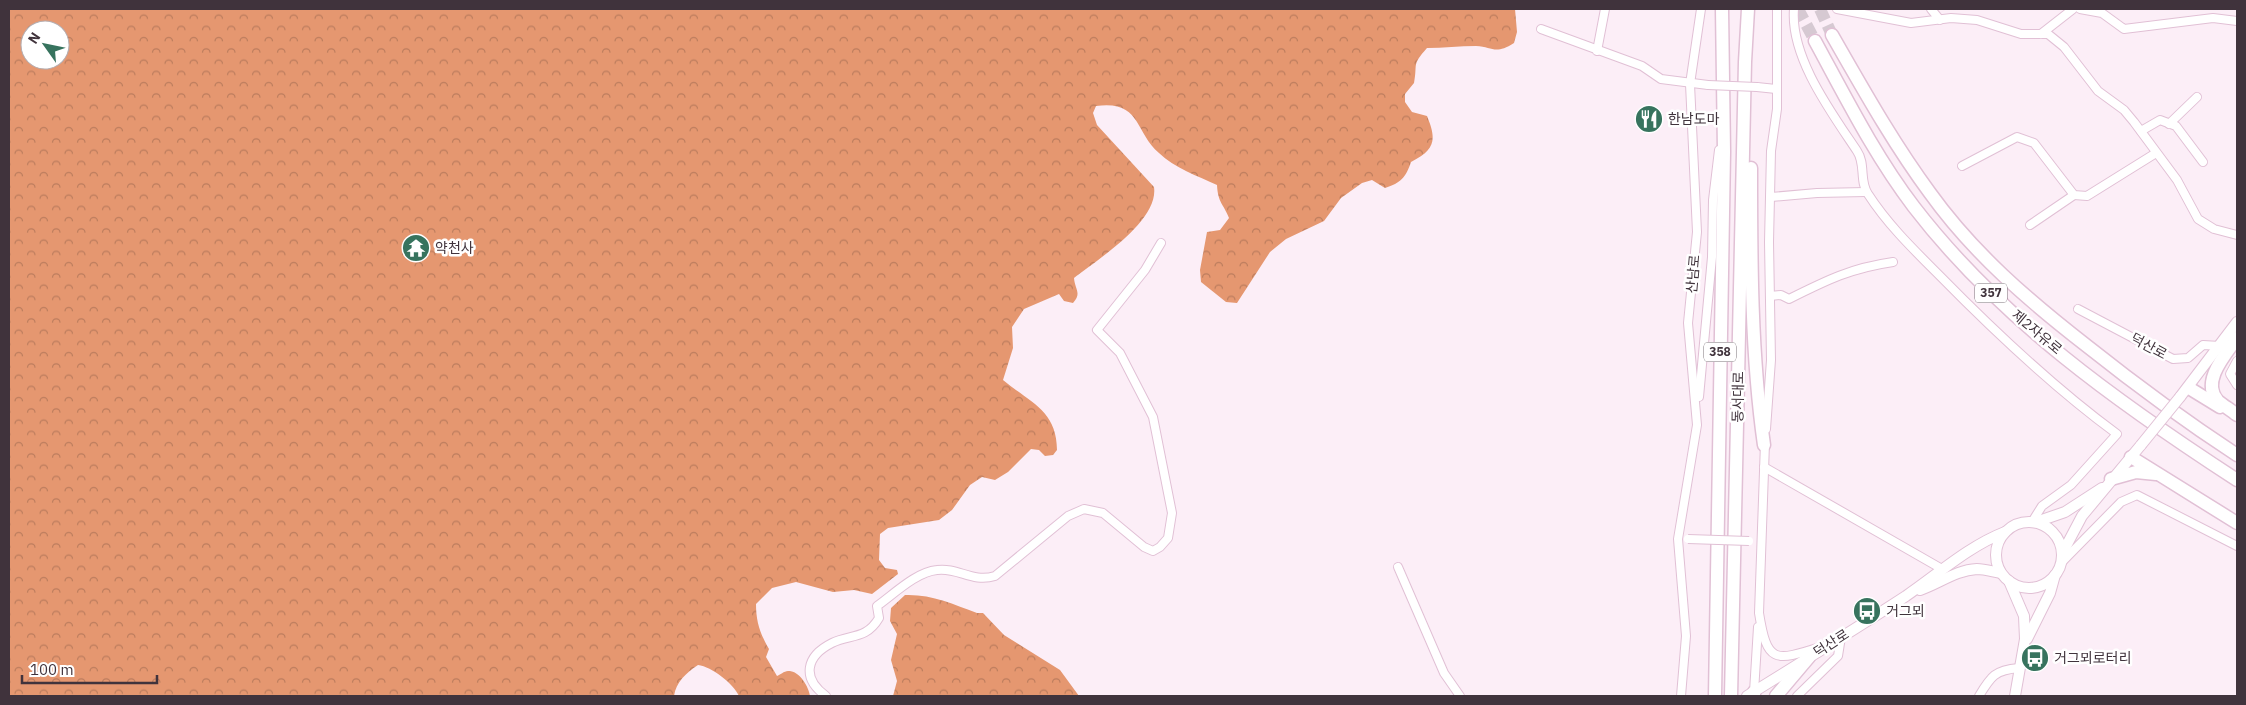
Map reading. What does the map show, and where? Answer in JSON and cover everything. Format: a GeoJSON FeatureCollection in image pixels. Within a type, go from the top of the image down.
{"type":"FeatureCollection","features":[{"type":"Feature","properties":{"kind":"highway","name":"동서대로"},"geometry":{"type":"LineString","coordinates":[[1715,696],[1723,113],[1722,9]]}},
{"type":"Feature","properties":{"kind":"highway","name":"동서대로"},"geometry":{"type":"LineString","coordinates":[[1731,696],[1744,101],[1748,9]]}},
{"type":"Feature","properties":{"kind":"highway","name":"제2자유로"},"geometry":{"type":"LineString","coordinates":[[1832,35],[1884,125],[1930,194],[1988,262],[2055,321],[2116,369],[2184,420],[2237,455]]}},
{"type":"Feature","properties":{"kind":"highway","name":"제2자유로"},"geometry":{"type":"LineString","coordinates":[[1815,42],[1872,144],[1914,207],[1973,277],[2042,337],[2103,386],[2172,437],[2237,480]]}},
{"type":"Feature","properties":{"kind":"highway"},"geometry":{"type":"LineString","coordinates":[[1744,101],[1752,142],[1753,290],[1759,409],[1764,445]]}},
{"type":"Feature","properties":{"kind":"highway"},"geometry":{"type":"LineString","coordinates":[[2237,338],[2212,377],[2214,394],[2217,400],[2237,416]]}},
{"type":"Feature","properties":{"kind":"highway"},"geometry":{"type":"LineString","coordinates":[[2185,392],[2237,416]]}},
{"type":"Feature","properties":{"kind":"highway"},"geometry":{"type":"LineString","coordinates":[[2131,457],[2237,523]]}},
{"type":"Feature","properties":{"kind":"highway"},"geometry":{"type":"LineString","coordinates":[[2108,483],[2136,472],[2156,474]]}},
{"type":"Feature","properties":{"kind":"highway"},"geometry":{"type":"LineString","coordinates":[[1776,696],[1809,657]]}},
{"type":"Feature","properties":{"kind":"street"},"geometry":{"type":"LineString","coordinates":[[1597,51],[1605,9]]}},
{"type":"Feature","properties":{"kind":"street","name":"산남로"},"geometry":{"type":"LineString","coordinates":[[1681,696],[1686,636],[1678,539],[1697,425],[1688,323],[1697,232],[1690,84],[1700,9]]}},
{"type":"Feature","properties":{"kind":"street"},"geometry":{"type":"LineString","coordinates":[[1752,695],[1759,613],[1764,445],[1772,360],[1770,296],[1771,151],[1777,109],[1777,9]]}},
{"type":"Feature","properties":{"kind":"street"},"geometry":{"type":"LineString","coordinates":[[1794,9],[1793,27],[1796,42],[1832,112],[1860,155],[1866,192],[1913,252],[1974,312],[2065,396],[2117,434],[2071,486],[2042,506],[2034,522]]}},
{"type":"Feature","properties":{"kind":"street"},"geometry":{"type":"LineString","coordinates":[[1836,9],[1911,23],[1940,20],[1977,20],[2021,34],[2048,34],[2064,47],[2098,91],[2124,110],[2177,180],[2198,219],[2214,229],[2237,235]]}},
{"type":"Feature","properties":{"kind":"street"},"geometry":{"type":"LineString","coordinates":[[1931,9],[1940,20]]}},
{"type":"Feature","properties":{"kind":"street"},"geometry":{"type":"LineString","coordinates":[[2041,34],[2072,9]]}},
{"type":"Feature","properties":{"kind":"street"},"geometry":{"type":"LineString","coordinates":[[2080,9],[2102,13],[2124,29],[2213,18],[2237,21]]}},
{"type":"Feature","properties":{"kind":"street"},"geometry":{"type":"LineString","coordinates":[[1542,29],[1574,39],[1597,51],[1642,66],[1661,79],[1690,84],[1776,89]]}},
{"type":"Feature","properties":{"kind":"street"},"geometry":{"type":"LineString","coordinates":[[2169,124],[2197,97]]}},
{"type":"Feature","properties":{"kind":"street"},"geometry":{"type":"LineString","coordinates":[[1697,425],[1701,360],[1712,257],[1713,200],[1723,113]]}},
{"type":"Feature","properties":{"kind":"street"},"geometry":{"type":"LineString","coordinates":[[2141,131],[2160,120],[2176,126],[2203,162]]}},
{"type":"Feature","properties":{"kind":"street"},"geometry":{"type":"LineString","coordinates":[[1962,166],[2017,137],[2034,143],[2074,195]]}},
{"type":"Feature","properties":{"kind":"street"},"geometry":{"type":"LineString","coordinates":[[2030,225],[2074,195],[2087,196],[2156,153]]}},
{"type":"Feature","properties":{"kind":"street"},"geometry":{"type":"LineString","coordinates":[[1771,197],[1817,193],[1866,192]]}},
{"type":"Feature","properties":{"kind":"street"},"geometry":{"type":"LineString","coordinates":[[826,696],[813,684],[809,676],[809,667],[814,657],[835,641],[856,638],[867,631],[879,618],[877,606],[924,573],[938,569],[982,580],[995,576],[1068,516],[1084,509],[1103,513],[1144,547],[1153,551],[1160,547],[1168,538],[1172,513],[1152,417],[1120,353],[1097,330],[1145,270],[1161,244]]}},
{"type":"Feature","properties":{"kind":"street"},"geometry":{"type":"LineString","coordinates":[[1770,296],[1781,296],[1789,299],[1835,275],[1865,266],[1893,262]]}},
{"type":"Feature","properties":{"kind":"street","name":"덕산로"},"geometry":{"type":"LineString","coordinates":[[2078,309],[2173,359],[2188,358],[2203,345],[2220,346]]}},
{"type":"Feature","properties":{"kind":"street"},"geometry":{"type":"LineString","coordinates":[[2022,655],[2030,631],[2050,593],[2076,524],[2185,392],[2237,322]]}},
{"type":"Feature","properties":{"kind":"street"},"geometry":{"type":"LineString","coordinates":[[2237,361],[2230,374],[2237,386]]}},
{"type":"Feature","properties":{"kind":"street"},"geometry":{"type":"LineString","coordinates":[[1764,467],[1942,569]]}},
{"type":"Feature","properties":{"kind":"street"},"geometry":{"type":"LineString","coordinates":[[1908,594],[1942,569],[1992,537],[2006,532],[2016,525],[2034,522],[2065,512],[2108,483]]}},
{"type":"Feature","properties":{"kind":"street"},"geometry":{"type":"LineString","coordinates":[[2062,558],[2121,502],[2137,495],[2237,546]]}},
{"type":"Feature","properties":{"kind":"street"},"geometry":{"type":"LineString","coordinates":[[2034,522],[2046,526],[2054,533],[2060,543],[2062,558]]}},
{"type":"Feature","properties":{"kind":"street"},"geometry":{"type":"LineString","coordinates":[[2006,532],[1999,541],[1996,552],[1997,563],[2009,581],[2024,616],[2022,655],[2015,696]]}},
{"type":"Feature","properties":{"kind":"street"},"geometry":{"type":"LineString","coordinates":[[1678,539],[1762,543]]}},
{"type":"Feature","properties":{"kind":"street"},"geometry":{"type":"LineString","coordinates":[[1398,567],[1444,673],[1460,696]]}},
{"type":"Feature","properties":{"kind":"street"},"geometry":{"type":"LineString","coordinates":[[1908,594],[1965,571],[1979,569],[2002,573]]}},
{"type":"Feature","properties":{"kind":"street"},"geometry":{"type":"LineString","coordinates":[[2009,581],[2021,587],[2035,587],[2046,584],[2056,574]]}},
{"type":"Feature","properties":{"kind":"street","name":"덕산로"},"geometry":{"type":"LineString","coordinates":[[1752,695],[1908,594]]}},
{"type":"Feature","properties":{"kind":"street"},"geometry":{"type":"LineString","coordinates":[[1759,613],[1765,645],[1778,655],[1789,657],[1829,644]]}},
{"type":"Feature","properties":{"kind":"street"},"geometry":{"type":"LineString","coordinates":[[1797,696],[1838,656],[1841,636]]}},
{"type":"Feature","properties":{"kind":"street"},"geometry":{"type":"LineString","coordinates":[[1979,696],[1991,677],[2003,669],[2020,668]]}},
{"type":"Feature","properties":{"kind":"green space"},"geometry":{"type":"Polygon","coordinates":[[[9,9],[1515,9],[1517,32],[1514,43],[1508,47],[1502,49],[1476,46],[1427,48],[1417,62],[1414,83],[1405,94],[1405,102],[1412,112],[1427,116],[1432,132],[1432,144],[1425,153],[1411,162],[1405,176],[1399,182],[1385,188],[1372,180],[1362,183],[1341,198],[1324,221],[1286,239],[1270,252],[1237,303],[1226,302],[1201,282],[1200,270],[1207,232],[1220,230],[1229,218],[1220,199],[1217,185],[1186,171],[1165,158],[1151,144],[1129,112],[1111,105],[1096,106],[1093,113],[1097,125],[1154,187],[1153,200],[1147,213],[1125,238],[1074,278],[1078,294],[1073,303],[1064,301],[1059,294],[1024,309],[1012,327],[1013,348],[1003,380],[1032,401],[1047,416],[1056,436],[1057,450],[1053,455],[1045,456],[1039,450],[1031,449],[1008,472],[995,480],[982,477],[970,485],[952,510],[939,520],[888,528],[880,534],[879,560],[885,568],[897,570],[898,574],[872,594],[854,590],[833,592],[796,582],[772,588],[756,604],[759,627],[769,649],[766,657],[777,676],[792,671],[800,676],[808,688],[810,696],[739,696],[721,676],[704,666],[698,665],[682,678],[674,696],[9,696],[9,9]]]}},
{"type":"Feature","properties":{"kind":"green space"},"geometry":{"type":"Polygon","coordinates":[[[905,595],[933,598],[977,613],[983,613],[1004,635],[1060,670],[1079,696],[893,696],[897,681],[891,660],[897,634],[890,621],[891,608],[905,595]]]}},
{"type":"Feature","properties":{"kind":"tunnel"},"geometry":{"type":"LineString","coordinates":[[1798,9],[1815,41]]}},
{"type":"Feature","properties":{"kind":"tunnel"},"geometry":{"type":"LineString","coordinates":[[1820,9],[1832,35]]}},
{"type":"Feature","properties":{"kind":"place","name":"한남도마"},"geometry":{"type":"Point","coordinates":[1649,119]}},
{"type":"Feature","properties":{"kind":"place","name":"약천사"},"geometry":{"type":"Point","coordinates":[416,248]}},
{"type":"Feature","properties":{"kind":"place","name":"거그뫼"},"geometry":{"type":"Point","coordinates":[1867,611]}},
{"type":"Feature","properties":{"kind":"place","name":"거그뫼로터리"},"geometry":{"type":"Point","coordinates":[2035,658]}}]}
